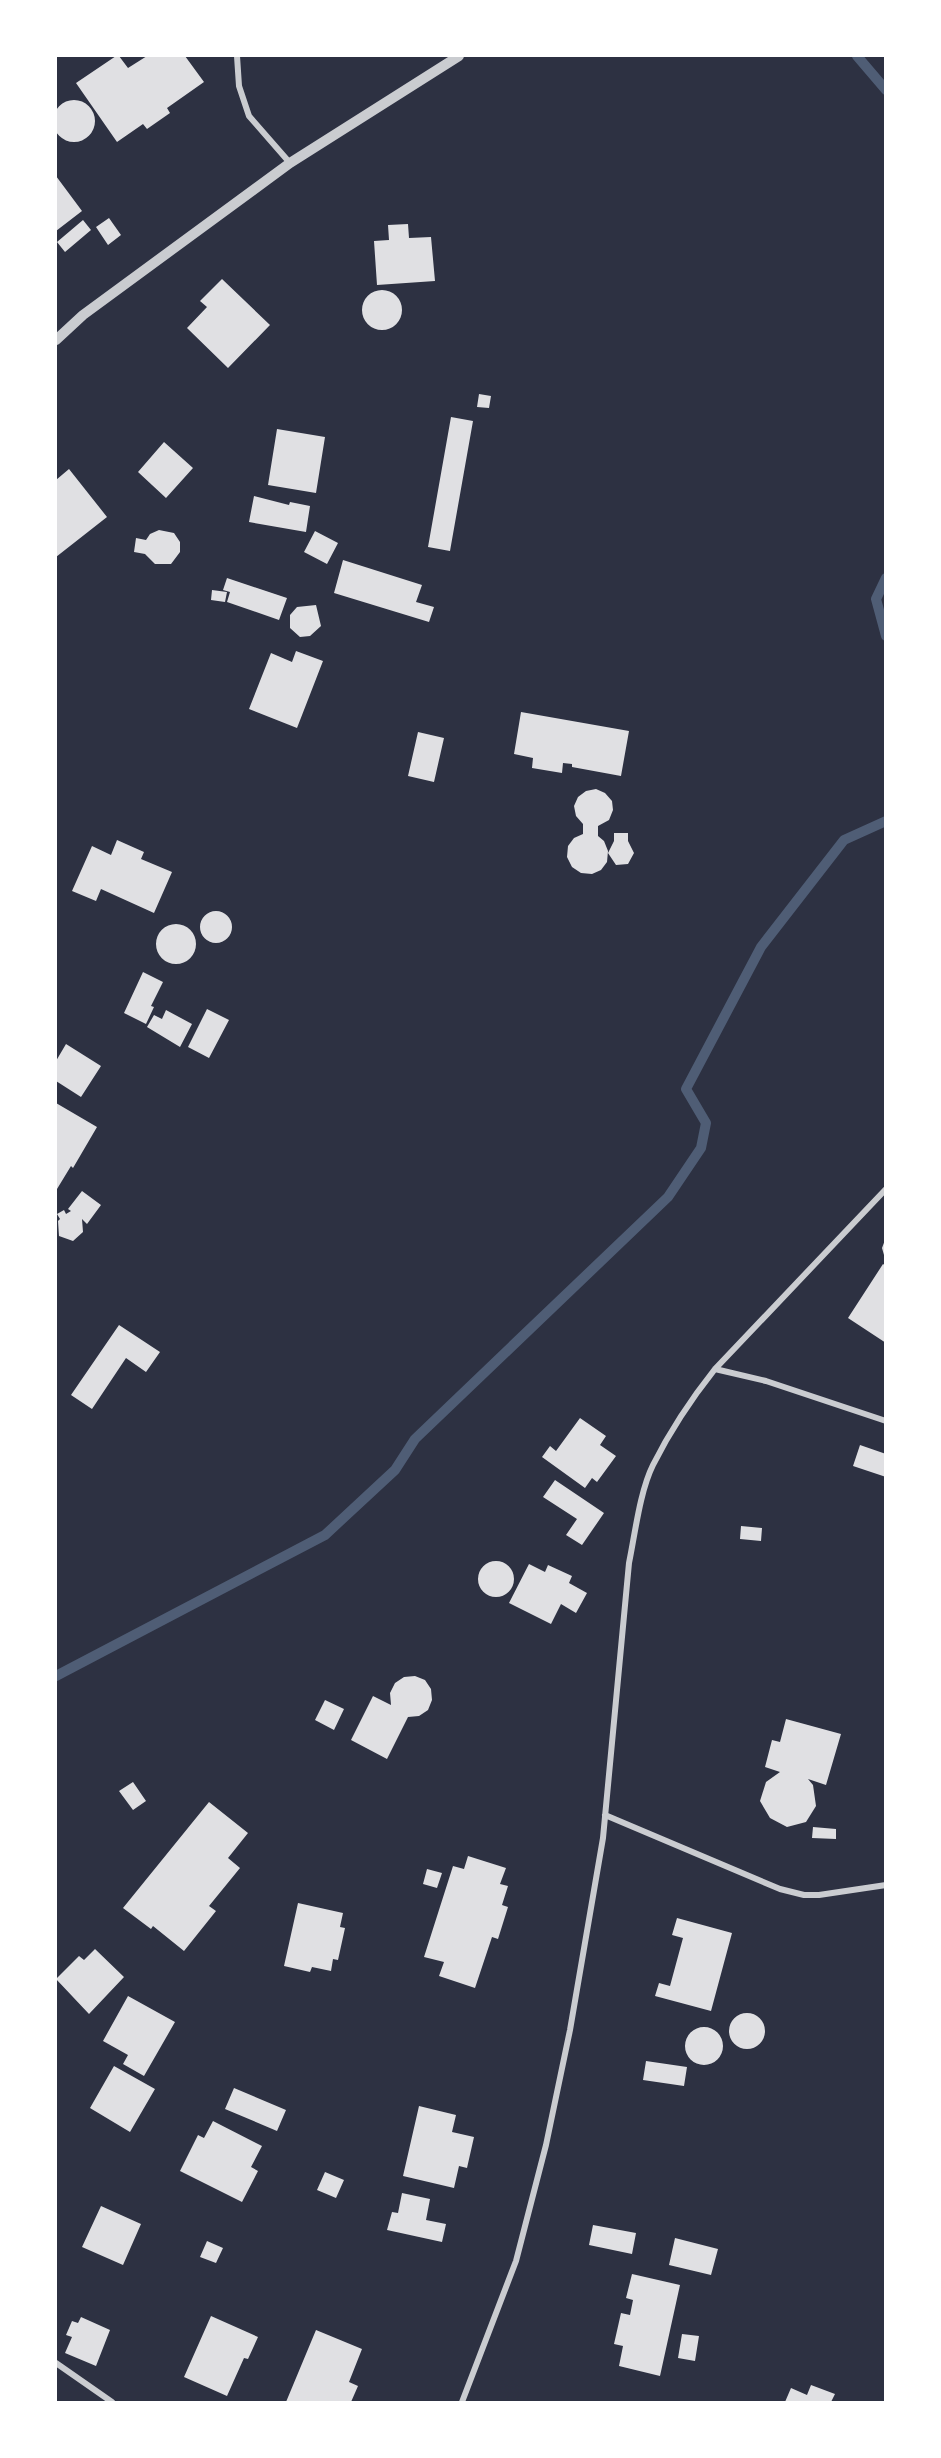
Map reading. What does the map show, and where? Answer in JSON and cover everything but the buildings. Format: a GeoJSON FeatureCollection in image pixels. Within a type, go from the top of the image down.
{"type":"FeatureCollection","features":[{"type":"Feature","properties":{"kind":"street"},"geometry":{"type":"LineString","coordinates":[[237,56],[239,86],[249,116],[290,163]]}},
{"type":"Feature","properties":{"kind":"street"},"geometry":{"type":"LineString","coordinates":[[56,340],[83,315],[290,163],[459,56]]}},
{"type":"Feature","properties":{"kind":"street"},"geometry":{"type":"LineString","coordinates":[[462,2403],[516,2260],[546,2145],[570,2031],[605,1815],[629,1563],[637,1520],[652,1467],[698,1391],[715,1369],[885,1189]]}},
{"type":"Feature","properties":{"kind":"street"},"geometry":{"type":"LineString","coordinates":[[715,1369],[766,1382],[885,1421]]}},
{"type":"Feature","properties":{"kind":"street"},"geometry":{"type":"LineString","coordinates":[[605,1815],[780,1889],[804,1895],[819,1895],[885,1885]]}},
{"type":"Feature","properties":{"kind":"street"},"geometry":{"type":"LineString","coordinates":[[56,2363],[112,2403]]}},
{"type":"Feature","properties":{"kind":"waterway"},"geometry":{"type":"LineString","coordinates":[[857,56],[886,90]]}},
{"type":"Feature","properties":{"kind":"waterway"},"geometry":{"type":"LineString","coordinates":[[886,578],[876,599],[886,636]]}},
{"type":"Feature","properties":{"kind":"waterway"},"geometry":{"type":"LineString","coordinates":[[56,1676],[325,1535],[395,1470],[415,1439],[668,1197],[701,1148],[706,1123],[686,1089],[761,947],[844,840],[886,821]]}}]}
